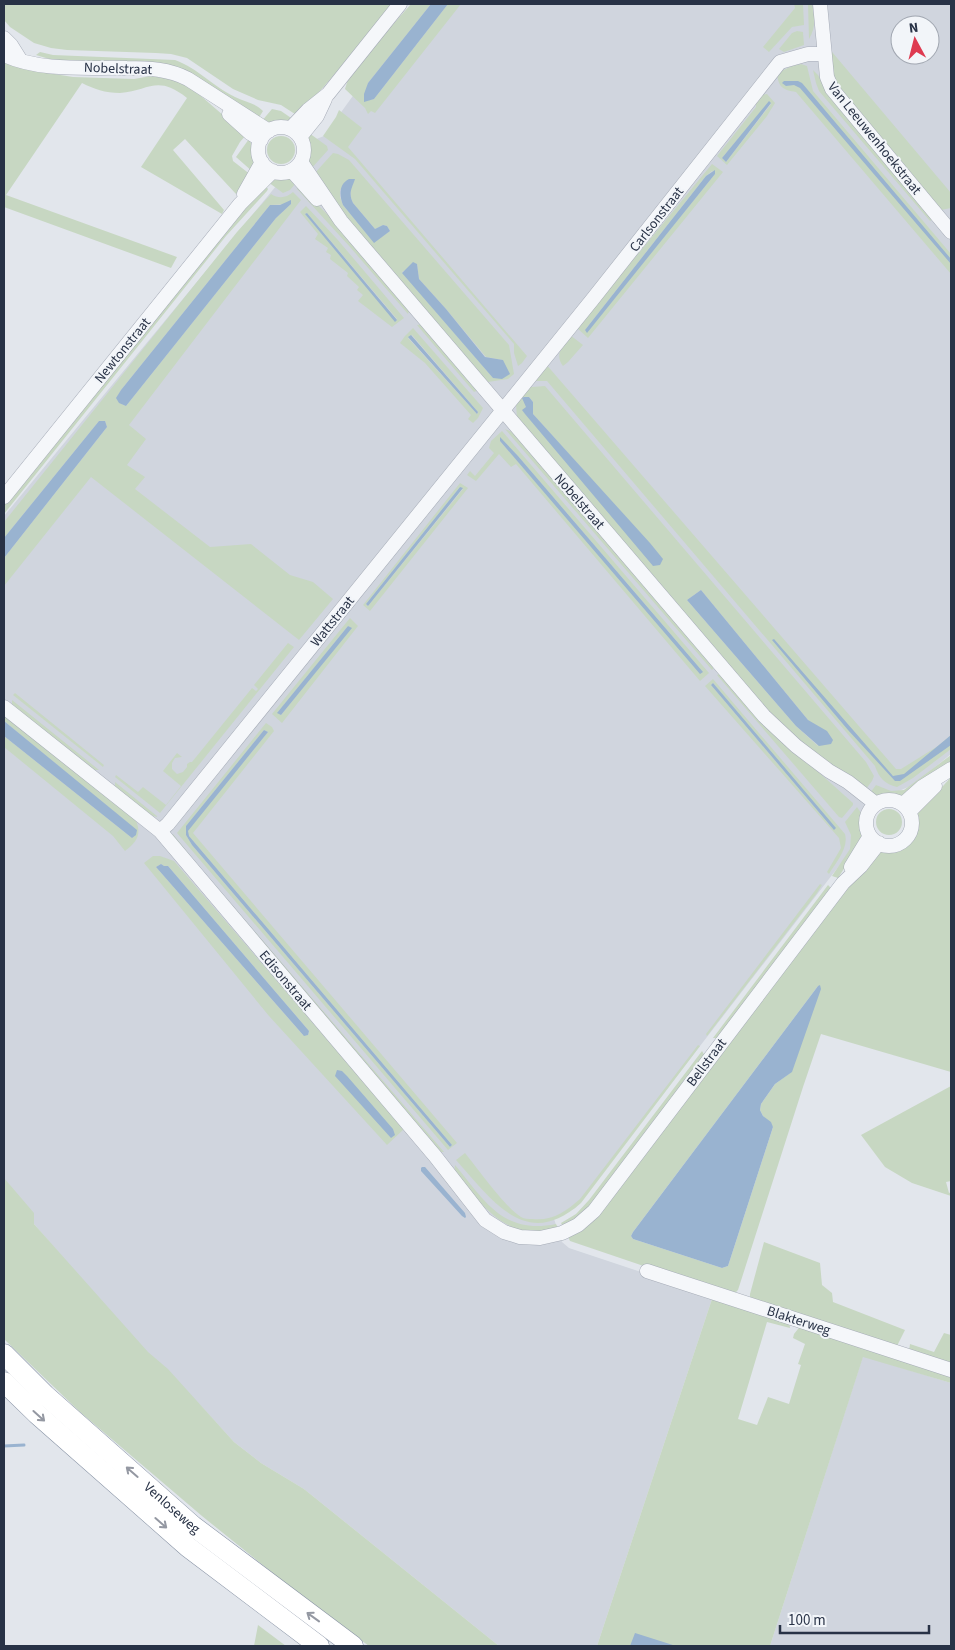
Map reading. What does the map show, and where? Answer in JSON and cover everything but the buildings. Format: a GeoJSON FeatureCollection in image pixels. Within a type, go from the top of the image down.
{"type":"FeatureCollection","features":[{"type":"Feature","properties":{"kind":"highway","name":"Venloseweg"},"geometry":{"type":"LineString","coordinates":[[4,1354],[44,1395],[193,1526],[353,1646]]}},
{"type":"Feature","properties":{"kind":"highway","name":"Venloseweg"},"geometry":{"type":"LineString","coordinates":[[4,1382],[37,1414],[188,1547],[319,1646]]}},
{"type":"Feature","properties":{"kind":"street"},"geometry":{"type":"LineString","coordinates":[[295,133],[308,110],[328,94],[400,4]]}},
{"type":"Feature","properties":{"kind":"street","name":"Van Leeuwenhoekstraat"},"geometry":{"type":"LineString","coordinates":[[820,4],[827,77],[832,89],[951,232]]}},
{"type":"Feature","properties":{"kind":"street"},"geometry":{"type":"LineString","coordinates":[[4,38],[21,61]]}},
{"type":"Feature","properties":{"kind":"street","name":"Carlsonstraat"},"geometry":{"type":"LineString","coordinates":[[503,410],[780,62],[808,54],[824,54]]}},
{"type":"Feature","properties":{"kind":"street","name":"Nobelstraat"},"geometry":{"type":"LineString","coordinates":[[4,55],[33,64],[51,66],[134,68],[167,71],[188,78],[265,136]]}},
{"type":"Feature","properties":{"kind":"street"},"geometry":{"type":"LineString","coordinates":[[279,128],[295,133],[304,151],[296,166],[282,173],[266,168],[258,151],[265,136],[279,128]]}},
{"type":"Feature","properties":{"kind":"street","name":"Newtonstraat"},"geometry":{"type":"LineString","coordinates":[[240,204],[245,191],[262,162]]}},
{"type":"Feature","properties":{"kind":"street","name":"Nobelstraat"},"geometry":{"type":"LineString","coordinates":[[296,166],[321,203],[341,221],[764,716],[796,746],[829,771],[842,787],[872,808]]}},
{"type":"Feature","properties":{"kind":"street","name":"Newtonstraat"},"geometry":{"type":"LineString","coordinates":[[4,497],[240,204],[272,171]]}},
{"type":"Feature","properties":{"kind":"street","name":"Wattstraat"},"geometry":{"type":"LineString","coordinates":[[160,831],[168,824],[503,410]]}},
{"type":"Feature","properties":{"kind":"street","name":"Edisonstraat"},"geometry":{"type":"LineString","coordinates":[[4,707],[160,831],[435,1156],[485,1220],[504,1232],[520,1237],[540,1238],[562,1233]]}},
{"type":"Feature","properties":{"kind":"street"},"geometry":{"type":"LineString","coordinates":[[906,808],[951,769]]}},
{"type":"Feature","properties":{"kind":"street"},"geometry":{"type":"LineString","coordinates":[[890,800],[906,808],[912,824],[908,836],[903,841],[891,846],[874,840],[866,824],[872,808],[890,800]]}},
{"type":"Feature","properties":{"kind":"street","name":"Bellstraat"},"geometry":{"type":"LineString","coordinates":[[562,1233],[578,1225],[594,1211],[874,840]]}},
{"type":"Feature","properties":{"kind":"street","name":"Blakterweg"},"geometry":{"type":"LineString","coordinates":[[647,1271],[951,1370]]}},
{"type":"Feature","properties":{"kind":"shaded area"},"geometry":{"type":"Polygon","coordinates":[[[419,4],[951,4],[951,754],[913,785],[894,793],[877,792],[856,821],[859,840],[575,1208],[554,1219],[562,1242],[569,1248],[713,1296],[597,1646],[499,1646],[304,1489],[261,1463],[234,1442],[202,1407],[145,1353],[4,1189],[4,516],[314,140],[324,136],[419,4]]]}},
{"type":"Feature","properties":{"kind":"shaded area"},"geometry":{"type":"Polygon","coordinates":[[[863,1356],[951,1383],[951,1646],[770,1646],[863,1356]]]}},
{"type":"Feature","properties":{"kind":"green space"},"geometry":{"type":"Polygon","coordinates":[[[4,4],[392,4],[348,59],[298,116],[281,105],[258,100],[233,89],[187,58],[156,53],[67,50],[34,43],[10,27],[4,20],[4,4]]]}},
{"type":"Feature","properties":{"kind":"green space"},"geometry":{"type":"Polygon","coordinates":[[[411,4],[431,4],[368,83],[365,101],[374,99],[448,4],[461,4],[375,113],[371,111],[368,114],[365,108],[345,89],[350,73],[411,4]]]}},
{"type":"Feature","properties":{"kind":"green space"},"geometry":{"type":"Polygon","coordinates":[[[794,4],[803,4],[804,25],[792,27],[769,52],[763,47],[795,8],[794,4]]]}},
{"type":"Feature","properties":{"kind":"green space"},"geometry":{"type":"Polygon","coordinates":[[[808,4],[812,4],[814,17],[813,31],[809,39],[808,4]]]}},
{"type":"Feature","properties":{"kind":"green space"},"geometry":{"type":"Polygon","coordinates":[[[797,31],[803,32],[804,45],[784,52],[779,49],[792,33],[797,31]]]}},
{"type":"Feature","properties":{"kind":"green space"},"geometry":{"type":"Polygon","coordinates":[[[827,46],[951,193],[951,208],[941,210],[835,85],[827,46]]]}},
{"type":"Feature","properties":{"kind":"green space"},"geometry":{"type":"Polygon","coordinates":[[[40,52],[53,55],[175,60],[191,68],[227,93],[257,106],[263,111],[258,119],[191,74],[56,61],[36,55],[40,52]]]}},
{"type":"Feature","properties":{"kind":"green space"},"geometry":{"type":"Polygon","coordinates":[[[4,60],[9,64],[29,70],[73,77],[134,79],[151,76],[175,80],[194,90],[246,135],[232,156],[233,161],[251,175],[236,194],[185,139],[173,150],[224,210],[222,214],[141,167],[187,98],[177,91],[160,85],[120,93],[100,90],[82,83],[6,195],[177,257],[171,268],[4,207],[4,60]]]}},
{"type":"Feature","properties":{"kind":"green space"},"geometry":{"type":"Polygon","coordinates":[[[801,64],[807,66],[813,91],[951,254],[951,274],[796,92],[785,89],[780,85],[777,73],[801,64]]]}},
{"type":"Feature","properties":{"kind":"green space"},"geometry":{"type":"Polygon","coordinates":[[[813,70],[825,88],[934,218],[930,221],[819,91],[813,70]]]}},
{"type":"Feature","properties":{"kind":"green space"},"geometry":{"type":"Polygon","coordinates":[[[767,94],[775,103],[767,116],[727,165],[717,156],[756,107],[756,100],[760,95],[767,94]],[[769,102],[722,158],[726,162],[771,104],[769,102]]]}},
{"type":"Feature","properties":{"kind":"green space"},"geometry":{"type":"Polygon","coordinates":[[[272,109],[281,111],[294,120],[273,125],[261,122],[272,109]]]}},
{"type":"Feature","properties":{"kind":"green space"},"geometry":{"type":"Polygon","coordinates":[[[339,110],[362,128],[348,147],[527,356],[518,366],[514,353],[514,344],[355,159],[323,136],[339,110]]]}},
{"type":"Feature","properties":{"kind":"green space"},"geometry":{"type":"Polygon","coordinates":[[[309,133],[327,146],[328,150],[310,170],[308,165],[309,133]]]}},
{"type":"Feature","properties":{"kind":"green space"},"geometry":{"type":"Polygon","coordinates":[[[281,136],[291,140],[295,150],[291,160],[281,164],[271,160],[267,150],[271,140],[281,136]]]}},
{"type":"Feature","properties":{"kind":"green space"},"geometry":{"type":"Polygon","coordinates":[[[249,139],[254,155],[253,172],[236,157],[249,139]]]}},
{"type":"Feature","properties":{"kind":"green space"},"geometry":{"type":"Polygon","coordinates":[[[333,153],[349,160],[509,345],[514,374],[508,379],[488,382],[377,254],[314,174],[333,153]],[[354,182],[340,190],[340,197],[343,205],[374,242],[390,231],[387,226],[383,225],[375,229],[353,203],[350,186],[354,182]],[[417,264],[402,272],[493,378],[503,360],[486,357],[419,279],[417,264]]]}},
{"type":"Feature","properties":{"kind":"green space"},"geometry":{"type":"Polygon","coordinates":[[[712,164],[723,172],[588,338],[577,328],[712,164]],[[712,171],[706,176],[585,330],[587,332],[715,174],[712,171]]]}},
{"type":"Feature","properties":{"kind":"green space"},"geometry":{"type":"Polygon","coordinates":[[[282,177],[289,178],[296,183],[290,190],[283,193],[268,182],[282,177]]]}},
{"type":"Feature","properties":{"kind":"green space"},"geometry":{"type":"Polygon","coordinates":[[[265,185],[268,189],[267,191],[226,236],[4,514],[4,505],[212,244],[265,185]]]}},
{"type":"Feature","properties":{"kind":"green space"},"geometry":{"type":"Polygon","coordinates":[[[299,186],[343,230],[410,308],[408,314],[297,189],[299,186]]]}},
{"type":"Feature","properties":{"kind":"green space"},"geometry":{"type":"Polygon","coordinates":[[[293,192],[301,200],[129,425],[146,439],[127,465],[145,477],[135,489],[210,547],[251,544],[290,575],[313,582],[333,599],[299,640],[91,477],[4,586],[4,558],[107,427],[105,421],[99,421],[4,538],[4,522],[237,232],[271,194],[285,197],[293,192]],[[291,204],[270,205],[121,390],[117,398],[120,403],[126,406],[276,218],[291,204]]]}},
{"type":"Feature","properties":{"kind":"green space"},"geometry":{"type":"Polygon","coordinates":[[[306,206],[337,239],[404,318],[392,327],[358,301],[363,295],[357,290],[359,287],[347,276],[348,273],[330,259],[331,255],[326,252],[328,248],[315,239],[318,234],[300,212],[306,206]],[[307,213],[305,214],[397,320],[307,213]]]}},
{"type":"Feature","properties":{"kind":"green space"},"geometry":{"type":"Polygon","coordinates":[[[423,324],[479,390],[474,392],[417,325],[423,324]]]}},
{"type":"Feature","properties":{"kind":"green space"},"geometry":{"type":"Polygon","coordinates":[[[413,328],[483,408],[473,423],[468,419],[471,415],[425,363],[400,343],[413,328]],[[412,335],[408,338],[477,414],[478,412],[412,335]]]}},
{"type":"Feature","properties":{"kind":"green space"},"geometry":{"type":"Polygon","coordinates":[[[570,335],[583,345],[563,366],[560,362],[559,354],[570,335]]]}},
{"type":"Feature","properties":{"kind":"green space"},"geometry":{"type":"Polygon","coordinates":[[[545,363],[896,769],[901,769],[938,746],[951,735],[951,749],[913,778],[897,787],[883,780],[875,766],[547,381],[533,381],[545,363]]]}},
{"type":"Feature","properties":{"kind":"green space"},"geometry":{"type":"Polygon","coordinates":[[[528,385],[532,387],[545,386],[866,762],[874,776],[866,789],[781,726],[517,418],[516,404],[528,385]],[[529,397],[527,407],[523,410],[663,559],[533,414],[533,402],[529,397]],[[701,590],[687,600],[796,726],[818,746],[808,720],[701,590]]]}},
{"type":"Feature","properties":{"kind":"green space"},"geometry":{"type":"Polygon","coordinates":[[[505,429],[515,433],[714,664],[712,670],[505,429]]]}},
{"type":"Feature","properties":{"kind":"green space"},"geometry":{"type":"Polygon","coordinates":[[[502,431],[709,673],[700,681],[516,464],[511,467],[499,454],[476,481],[467,475],[470,471],[475,476],[494,453],[489,448],[491,441],[502,431]],[[500,438],[500,441],[703,672],[518,456],[500,438]]]}},
{"type":"Feature","properties":{"kind":"green space"},"geometry":{"type":"Polygon","coordinates":[[[460,483],[468,488],[370,611],[363,605],[460,483]],[[460,487],[366,604],[368,606],[463,489],[460,487]]]}},
{"type":"Feature","properties":{"kind":"green space"},"geometry":{"type":"Polygon","coordinates":[[[350,618],[358,626],[282,723],[272,714],[350,618]],[[348,626],[278,712],[281,715],[351,628],[348,626]]]}},
{"type":"Feature","properties":{"kind":"green space"},"geometry":{"type":"Polygon","coordinates":[[[288,643],[294,647],[160,813],[115,777],[116,775],[138,792],[143,787],[166,805],[181,786],[163,771],[177,753],[182,757],[175,758],[172,763],[172,769],[177,774],[183,772],[187,764],[192,762],[252,688],[256,691],[258,689],[254,685],[288,643]]]}},
{"type":"Feature","properties":{"kind":"green space"},"geometry":{"type":"Polygon","coordinates":[[[717,675],[725,675],[767,726],[853,803],[842,818],[839,817],[717,675]]]}},
{"type":"Feature","properties":{"kind":"green space"},"geometry":{"type":"Polygon","coordinates":[[[713,679],[845,834],[844,850],[829,874],[827,872],[841,848],[839,838],[705,686],[713,679]],[[713,683],[711,685],[834,830],[713,683]]]}},
{"type":"Feature","properties":{"kind":"green space"},"geometry":{"type":"Polygon","coordinates":[[[15,693],[104,765],[103,767],[13,695],[15,693]]]}},
{"type":"Feature","properties":{"kind":"green space"},"geometry":{"type":"Polygon","coordinates":[[[12,700],[99,770],[90,770],[12,707],[12,700]]]}},
{"type":"Feature","properties":{"kind":"green space"},"geometry":{"type":"Polygon","coordinates":[[[4,713],[135,818],[138,837],[125,851],[113,836],[4,747],[4,736],[132,838],[136,830],[4,721],[4,713]]]}},
{"type":"Feature","properties":{"kind":"green space"},"geometry":{"type":"Polygon","coordinates":[[[266,723],[272,727],[274,731],[193,833],[457,1143],[448,1150],[177,833],[266,723]],[[264,730],[186,826],[186,835],[192,845],[450,1147],[452,1145],[189,836],[187,831],[268,732],[264,730]]]}},
{"type":"Feature","properties":{"kind":"green space"},"geometry":{"type":"Polygon","coordinates":[[[951,755],[951,763],[903,796],[870,793],[876,785],[891,791],[904,790],[951,755]]]}},
{"type":"Feature","properties":{"kind":"green space"},"geometry":{"type":"Polygon","coordinates":[[[951,777],[951,1072],[821,1034],[738,1290],[732,1296],[570,1241],[568,1237],[832,905],[878,852],[901,846],[908,842],[915,830],[920,809],[951,777]],[[818,986],[633,1232],[631,1236],[633,1239],[722,1268],[728,1266],[773,1127],[763,1116],[760,1110],[761,1104],[775,1084],[790,1073],[818,986]]]}},
{"type":"Feature","properties":{"kind":"green space"},"geometry":{"type":"Polygon","coordinates":[[[115,782],[158,817],[146,814],[115,790],[115,782]]]}},
{"type":"Feature","properties":{"kind":"green space"},"geometry":{"type":"Polygon","coordinates":[[[857,807],[861,813],[863,833],[859,845],[838,878],[832,876],[850,849],[851,835],[845,822],[857,807]]]}},
{"type":"Feature","properties":{"kind":"green space"},"geometry":{"type":"Polygon","coordinates":[[[889,809],[898,813],[902,822],[898,831],[889,835],[880,831],[876,822],[880,813],[889,809]]]}},
{"type":"Feature","properties":{"kind":"green space"},"geometry":{"type":"Polygon","coordinates":[[[173,834],[444,1152],[437,1152],[173,838],[173,834]]]}},
{"type":"Feature","properties":{"kind":"green space"},"geometry":{"type":"Polygon","coordinates":[[[153,856],[160,856],[174,861],[404,1129],[387,1145],[269,1016],[144,863],[153,856]],[[161,864],[156,867],[303,1035],[308,1035],[309,1031],[168,866],[161,864]]]}},
{"type":"Feature","properties":{"kind":"green space"},"geometry":{"type":"Polygon","coordinates":[[[820,884],[822,885],[817,893],[707,1036],[706,1034],[820,884]]]}},
{"type":"Feature","properties":{"kind":"green space"},"geometry":{"type":"Polygon","coordinates":[[[828,885],[831,888],[718,1038],[713,1038],[828,885]]]}},
{"type":"Feature","properties":{"kind":"green space"},"geometry":{"type":"Polygon","coordinates":[[[698,1045],[700,1046],[581,1203],[561,1217],[543,1223],[527,1221],[511,1215],[483,1190],[456,1160],[465,1153],[514,1212],[522,1218],[546,1219],[558,1215],[580,1199],[698,1045]]]}},
{"type":"Feature","properties":{"kind":"green space"},"geometry":{"type":"Polygon","coordinates":[[[702,1051],[705,1056],[588,1209],[563,1227],[561,1223],[576,1214],[589,1200],[702,1051]]]}},
{"type":"Feature","properties":{"kind":"green space"},"geometry":{"type":"Polygon","coordinates":[[[951,1086],[951,1181],[946,1182],[951,1196],[912,1183],[885,1167],[861,1135],[951,1086]]]}},
{"type":"Feature","properties":{"kind":"green space"},"geometry":{"type":"Polygon","coordinates":[[[455,1165],[486,1202],[509,1220],[538,1226],[556,1224],[558,1228],[540,1232],[525,1231],[498,1219],[486,1209],[454,1172],[455,1165]]]}},
{"type":"Feature","properties":{"kind":"green space"},"geometry":{"type":"Polygon","coordinates":[[[4,1178],[34,1213],[34,1224],[148,1352],[168,1369],[234,1442],[261,1463],[304,1489],[499,1646],[369,1646],[306,1600],[202,1516],[80,1412],[4,1339],[4,1178]]]}},
{"type":"Feature","properties":{"kind":"green space"},"geometry":{"type":"Polygon","coordinates":[[[764,1242],[820,1263],[822,1285],[832,1293],[833,1302],[905,1330],[896,1348],[750,1298],[764,1242]]]}},
{"type":"Feature","properties":{"kind":"green space"},"geometry":{"type":"Polygon","coordinates":[[[713,1296],[789,1321],[790,1328],[767,1322],[738,1419],[757,1425],[768,1397],[789,1404],[801,1365],[798,1364],[805,1344],[793,1338],[802,1324],[951,1373],[951,1383],[863,1357],[770,1646],[597,1646],[713,1296]]]}},
{"type":"Feature","properties":{"kind":"green space"},"geometry":{"type":"Polygon","coordinates":[[[944,1333],[951,1335],[951,1367],[909,1351],[910,1344],[934,1352],[944,1333]]]}},
{"type":"Feature","properties":{"kind":"green space"},"geometry":{"type":"Polygon","coordinates":[[[258,1625],[286,1646],[254,1646],[258,1625]]]}},
{"type":"Feature","properties":{"kind":"water"},"geometry":{"type":"Polygon","coordinates":[[[431,4],[448,4],[374,99],[364,102],[364,94],[368,83],[431,4]]]}},
{"type":"Feature","properties":{"kind":"water"},"geometry":{"type":"Polygon","coordinates":[[[784,81],[798,81],[802,83],[951,259],[951,264],[800,88],[794,85],[786,86],[782,83],[784,81]]]}},
{"type":"Feature","properties":{"kind":"water"},"geometry":{"type":"Polygon","coordinates":[[[769,101],[771,103],[726,162],[722,158],[769,101]]]}},
{"type":"Feature","properties":{"kind":"water"},"geometry":{"type":"Polygon","coordinates":[[[715,170],[715,174],[587,333],[585,330],[706,176],[715,170]]]}},
{"type":"Feature","properties":{"kind":"water"},"geometry":{"type":"Polygon","coordinates":[[[349,179],[355,179],[351,193],[353,203],[375,229],[383,225],[387,226],[390,231],[374,243],[343,205],[341,190],[343,184],[349,179]]]}},
{"type":"Feature","properties":{"kind":"water"},"geometry":{"type":"Polygon","coordinates":[[[291,200],[291,204],[276,218],[126,406],[119,403],[116,398],[121,390],[270,205],[280,205],[291,200]]]}},
{"type":"Feature","properties":{"kind":"water"},"geometry":{"type":"Polygon","coordinates":[[[307,213],[397,320],[395,322],[305,214],[307,213]]]}},
{"type":"Feature","properties":{"kind":"water"},"geometry":{"type":"Polygon","coordinates":[[[413,262],[417,264],[419,279],[485,357],[503,360],[510,374],[502,379],[493,378],[402,273],[413,262]]]}},
{"type":"Feature","properties":{"kind":"water"},"geometry":{"type":"Polygon","coordinates":[[[411,335],[478,412],[477,414],[408,337],[411,335]]]}},
{"type":"Feature","properties":{"kind":"water"},"geometry":{"type":"Polygon","coordinates":[[[529,397],[533,402],[533,414],[663,559],[660,565],[653,566],[525,414],[522,410],[526,407],[522,398],[529,397]]]}},
{"type":"Feature","properties":{"kind":"water"},"geometry":{"type":"Polygon","coordinates":[[[99,421],[105,421],[107,427],[4,558],[4,538],[99,421]]]}},
{"type":"Feature","properties":{"kind":"water"},"geometry":{"type":"Polygon","coordinates":[[[500,437],[703,672],[700,674],[500,441],[500,437]]]}},
{"type":"Feature","properties":{"kind":"water"},"geometry":{"type":"Polygon","coordinates":[[[460,487],[463,488],[368,606],[366,604],[460,487]]]}},
{"type":"Feature","properties":{"kind":"water"},"geometry":{"type":"Polygon","coordinates":[[[701,590],[808,720],[827,731],[833,740],[831,744],[819,746],[796,726],[687,600],[701,590]]]}},
{"type":"Feature","properties":{"kind":"water"},"geometry":{"type":"Polygon","coordinates":[[[348,626],[352,628],[281,715],[277,713],[348,626]]]}},
{"type":"Feature","properties":{"kind":"water"},"geometry":{"type":"Polygon","coordinates":[[[774,639],[893,776],[904,774],[951,735],[951,745],[900,781],[895,781],[848,730],[772,640],[774,639]]]}},
{"type":"Feature","properties":{"kind":"water"},"geometry":{"type":"Polygon","coordinates":[[[713,683],[836,828],[834,830],[711,685],[713,683]]]}},
{"type":"Feature","properties":{"kind":"water"},"geometry":{"type":"Polygon","coordinates":[[[4,721],[137,830],[136,835],[132,838],[4,736],[4,721]]]}},
{"type":"Feature","properties":{"kind":"water"},"geometry":{"type":"Polygon","coordinates":[[[264,730],[268,732],[188,831],[189,836],[452,1145],[450,1147],[192,845],[186,835],[186,826],[264,730]]]}},
{"type":"Feature","properties":{"kind":"water"},"geometry":{"type":"Polygon","coordinates":[[[161,864],[168,866],[309,1031],[308,1035],[304,1036],[156,867],[161,864]]]}},
{"type":"Feature","properties":{"kind":"water"},"geometry":{"type":"Polygon","coordinates":[[[820,985],[821,989],[792,1072],[775,1084],[761,1104],[760,1110],[763,1116],[771,1122],[773,1127],[728,1266],[722,1268],[633,1239],[631,1236],[633,1232],[820,985]]]}},
{"type":"Feature","properties":{"kind":"water"},"geometry":{"type":"Polygon","coordinates":[[[337,1070],[342,1071],[347,1076],[393,1129],[395,1135],[391,1138],[335,1076],[337,1070]]]}},
{"type":"Feature","properties":{"kind":"water"},"geometry":{"type":"Polygon","coordinates":[[[422,1167],[425,1167],[465,1213],[465,1218],[421,1171],[422,1167]]]}},
{"type":"Feature","properties":{"kind":"water"},"geometry":{"type":"Polygon","coordinates":[[[635,1633],[676,1646],[630,1646],[635,1633]]]}},
{"type":"Feature","properties":{"kind":"waterway"},"geometry":{"type":"LineString","coordinates":[[4,1446],[24,1445]]}}]}
